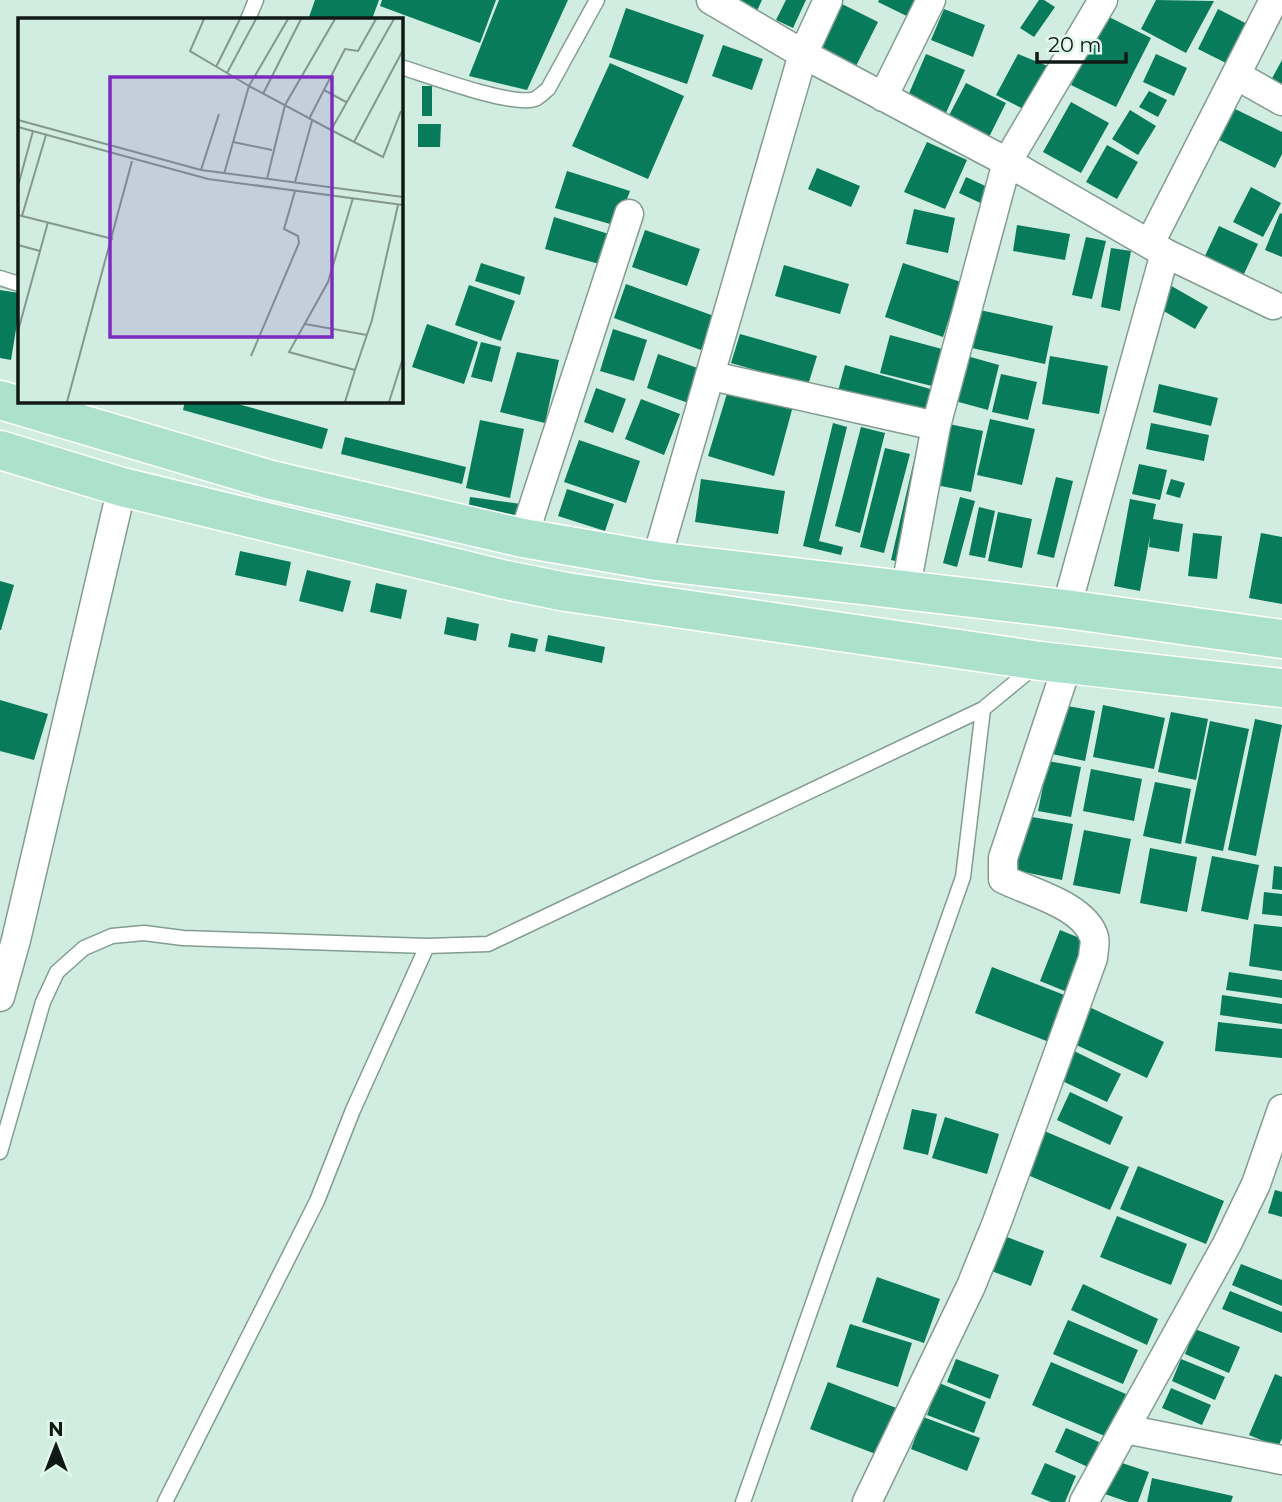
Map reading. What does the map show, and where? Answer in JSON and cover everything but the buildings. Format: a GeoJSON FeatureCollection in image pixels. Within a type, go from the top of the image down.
{"type":"FeatureCollection","features":[{"type":"Feature","properties":{"kind":"main road"},"geometry":{"type":"LineString","coordinates":[[0,400],[271,480],[523,538],[656,561],[1066,609],[1282,639]]}},
{"type":"Feature","properties":{"kind":"main road"},"geometry":{"type":"LineString","coordinates":[[0,450],[122,487],[506,580],[566,592],[1054,662],[1282,688]]}},
{"type":"Feature","properties":{"kind":"street"},"geometry":{"type":"LineString","coordinates":[[711,0],[803,54],[1007,162],[1158,248],[1279,301]]}},
{"type":"Feature","properties":{"kind":"street"},"geometry":{"type":"LineString","coordinates":[[656,561],[712,376],[803,54],[828,0]]}},
{"type":"Feature","properties":{"kind":"street"},"geometry":{"type":"LineString","coordinates":[[883,97],[932,0]]}},
{"type":"Feature","properties":{"kind":"street"},"geometry":{"type":"LineString","coordinates":[[905,592],[936,426],[1007,162],[1103,0]]}},
{"type":"Feature","properties":{"kind":"street"},"geometry":{"type":"LineString","coordinates":[[1066,609],[1158,248],[1236,75],[1274,0]]}},
{"type":"Feature","properties":{"kind":"street"},"geometry":{"type":"LineString","coordinates":[[1236,75],[1282,101]]}},
{"type":"Feature","properties":{"kind":"street"},"geometry":{"type":"LineString","coordinates":[[523,538],[629,214]]}},
{"type":"Feature","properties":{"kind":"street"},"geometry":{"type":"LineString","coordinates":[[712,376],[936,426]]}},
{"type":"Feature","properties":{"kind":"street"},"geometry":{"type":"LineString","coordinates":[[0,997],[8,938],[122,487]]}},
{"type":"Feature","properties":{"kind":"street"},"geometry":{"type":"LineString","coordinates":[[867,1502],[971,1286],[1093,958],[1094,938],[1085,920],[1052,899],[1024,890],[1003,879],[1003,858],[1054,662]]}},
{"type":"Feature","properties":{"kind":"street"},"geometry":{"type":"LineString","coordinates":[[1084,1502],[1233,1232],[1256,1184],[1282,1109]]}},
{"type":"Feature","properties":{"kind":"street"},"geometry":{"type":"LineString","coordinates":[[1125,1429],[1282,1460]]}},
{"type":"Feature","properties":{"kind":"lane"},"geometry":{"type":"LineString","coordinates":[[248,18],[256,0]]}},
{"type":"Feature","properties":{"kind":"lane"},"geometry":{"type":"LineString","coordinates":[[402,67],[491,95],[515,100],[535,99],[548,89],[597,0]]}},
{"type":"Feature","properties":{"kind":"lane"},"geometry":{"type":"LineString","coordinates":[[0,278],[18,284]]}},
{"type":"Feature","properties":{"kind":"lane"},"geometry":{"type":"LineString","coordinates":[[0,1152],[43,1002],[57,972],[84,948],[112,936],[144,933],[183,938],[427,946],[488,944],[983,709],[1054,662]]}},
{"type":"Feature","properties":{"kind":"lane"},"geometry":{"type":"LineString","coordinates":[[743,1502],[963,877],[983,709]]}},
{"type":"Feature","properties":{"kind":"lane"},"geometry":{"type":"LineString","coordinates":[[165,1502],[317,1201],[353,1110],[427,946]]}}]}
